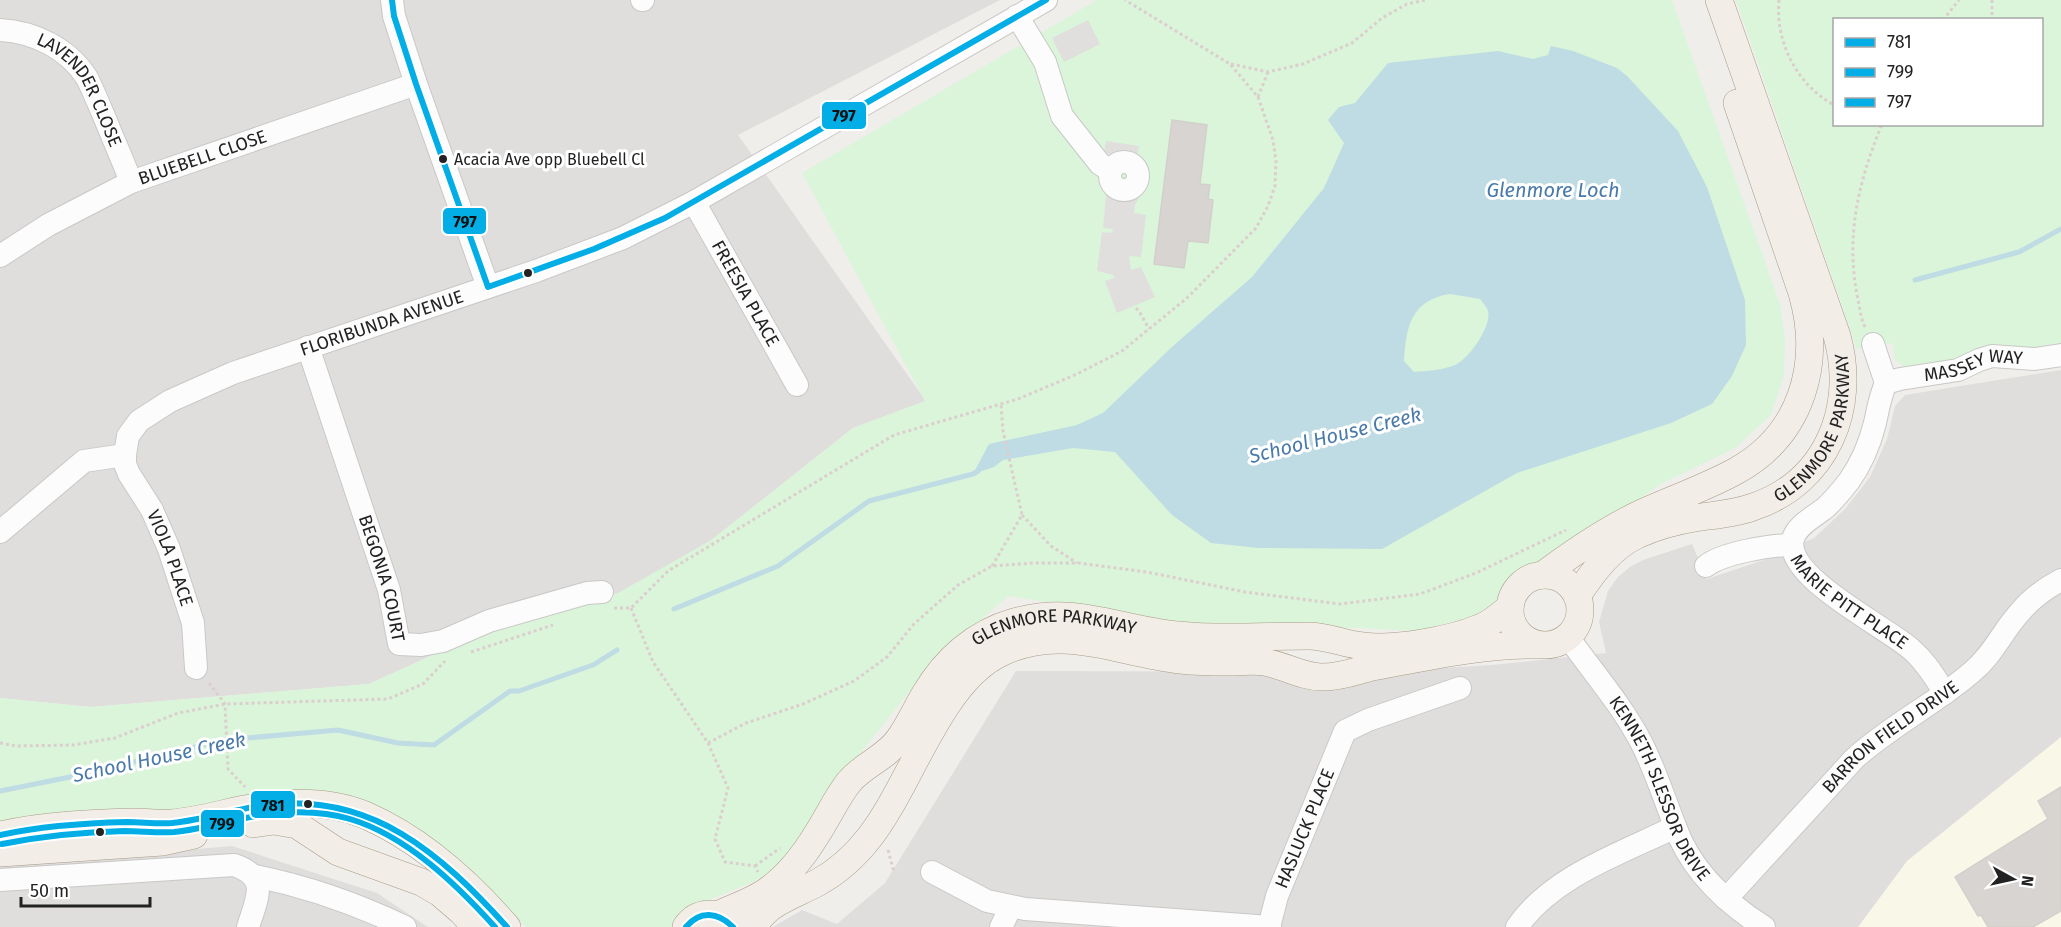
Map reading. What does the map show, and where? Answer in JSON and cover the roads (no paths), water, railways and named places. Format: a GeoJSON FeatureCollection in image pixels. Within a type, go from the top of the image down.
{"type":"FeatureCollection","features":[{"type":"Feature","properties":{"kind":"main road","name":"GLENMORE PARKWAY"},"geometry":{"type":"LineString","coordinates":[[1577,596],[1606,557],[1637,535],[1692,519],[1741,511],[1772,499],[1792,486],[1812,467],[1831,438],[1840,415],[1843,400],[1843,359],[1837,336],[1701,0]]}},
{"type":"Feature","properties":{"kind":"main road","name":"GLENMORE PARKWAY"},"geometry":{"type":"LineString","coordinates":[[1543,575],[1592,540],[1642,513],[1712,483],[1747,464],[1769,447],[1778,436],[1802,393],[1811,348],[1809,320],[1772,176],[1719,0]]}},
{"type":"Feature","properties":{"kind":"main road"},"geometry":{"type":"LineString","coordinates":[[1543,575],[1555,576],[1566,582],[1577,596],[1580,614],[1577,626],[1568,637],[1550,645],[1538,645],[1527,640],[1516,630],[1511,619],[1510,607],[1521,585],[1531,578],[1543,575]]}},
{"type":"Feature","properties":{"kind":"main road","name":"GLENMORE PARKWAY"},"geometry":{"type":"LineString","coordinates":[[686,927],[696,917],[707,914],[725,921],[764,893],[795,866],[851,780],[865,767],[888,752],[900,738],[942,669],[962,649],[998,627],[1051,615],[1079,615],[1143,630],[1183,636],[1225,638],[1321,636],[1354,645],[1383,647],[1426,641],[1479,628],[1510,607]]}},
{"type":"Feature","properties":{"kind":"main road","name":"GLENMORE PARKWAY"},"geometry":{"type":"LineString","coordinates":[[752,927],[769,908],[831,874],[855,854],[883,819],[936,722],[963,682],[983,664],[1015,647],[1050,639],[1071,639],[1164,658],[1205,662],[1267,662],[1308,676],[1325,677],[1464,651],[1519,644],[1538,645]]}},
{"type":"Feature","properties":{"kind":"main road"},"geometry":{"type":"LineString","coordinates":[[0,834],[41,828],[125,822],[175,823],[278,804],[308,803],[328,806],[363,814],[417,844],[452,872],[507,927]]}},
{"type":"Feature","properties":{"kind":"main road"},"geometry":{"type":"LineString","coordinates":[[0,853],[162,842],[255,823],[283,822],[300,827],[338,852],[421,882],[440,893],[476,927]]}},
{"type":"Feature","properties":{"kind":"street"},"geometry":{"type":"LineString","coordinates":[[392,0],[394,16],[416,84],[488,287]]}},
{"type":"Feature","properties":{"kind":"street","name":"FLORIBUNDA AVENUE"},"geometry":{"type":"LineString","coordinates":[[125,455],[126,444],[132,429],[138,421],[156,408],[233,373],[488,287],[623,238],[694,202],[1046,0]]}},
{"type":"Feature","properties":{"kind":"street"},"geometry":{"type":"LineString","coordinates":[[1017,16],[1045,62],[1062,116],[1100,164],[1111,171]]}},
{"type":"Feature","properties":{"kind":"street","name":"LAVENDER CLOSE"},"geometry":{"type":"LineString","coordinates":[[0,30],[19,32],[41,39],[60,50],[78,67],[91,86],[132,182]]}},
{"type":"Feature","properties":{"kind":"street","name":"BLUEBELL CLOSE"},"geometry":{"type":"LineString","coordinates":[[0,256],[48,225],[132,182],[416,84]]}},
{"type":"Feature","properties":{"kind":"street","name":"FREESIA PLACE"},"geometry":{"type":"LineString","coordinates":[[694,202],[797,385]]}},
{"type":"Feature","properties":{"kind":"street"},"geometry":{"type":"LineString","coordinates":[[1873,344],[1886,383]]}},
{"type":"Feature","properties":{"kind":"street","name":"BEGONIA COURT"},"geometry":{"type":"LineString","coordinates":[[308,347],[389,590],[399,644],[435,643],[489,621],[587,594],[605,600]]}},
{"type":"Feature","properties":{"kind":"street","name":"MASSEY WAY"},"geometry":{"type":"LineString","coordinates":[[1886,383],[1958,370],[1992,356],[2035,359],[2061,355]]}},
{"type":"Feature","properties":{"kind":"street","name":"MARIE PITT PLACE"},"geometry":{"type":"LineString","coordinates":[[1886,383],[1872,434],[1857,468],[1833,500],[1796,532],[1792,545],[1795,557],[1810,578],[1911,649],[1923,660],[1945,693]]}},
{"type":"Feature","properties":{"kind":"street"},"geometry":{"type":"LineString","coordinates":[[0,532],[84,461],[125,455]]}},
{"type":"Feature","properties":{"kind":"street","name":"VIOLA PLACE"},"geometry":{"type":"LineString","coordinates":[[125,455],[125,464],[129,474],[152,510],[169,549],[193,623],[196,668]]}},
{"type":"Feature","properties":{"kind":"street"},"geometry":{"type":"LineString","coordinates":[[1706,566],[1720,558],[1775,545],[1792,545]]}},
{"type":"Feature","properties":{"kind":"street","name":"BARRON FIELD DRIVE"},"geometry":{"type":"LineString","coordinates":[[1726,899],[1859,754],[1876,739],[1974,671],[2026,606],[2061,580]]}},
{"type":"Feature","properties":{"kind":"street","name":"KENNETH SLESSOR DRIVE"},"geometry":{"type":"LineString","coordinates":[[1568,637],[1627,718],[1641,742],[1667,801],[1675,827],[1696,866],[1726,899],[1764,927]]}},
{"type":"Feature","properties":{"kind":"street","name":"HASLUCK PLACE"},"geometry":{"type":"LineString","coordinates":[[1269,927],[1277,896],[1345,731],[1368,720],[1460,688]]}},
{"type":"Feature","properties":{"kind":"street"},"geometry":{"type":"LineString","coordinates":[[1517,927],[1542,899],[1563,883],[1675,827]]}},
{"type":"Feature","properties":{"kind":"street"},"geometry":{"type":"LineString","coordinates":[[0,880],[234,865],[248,870],[256,885],[248,927]]}},
{"type":"Feature","properties":{"kind":"street"},"geometry":{"type":"LineString","coordinates":[[932,872],[978,897],[1006,917],[1025,909],[1197,924],[1269,927]]}},
{"type":"Feature","properties":{"kind":"street"},"geometry":{"type":"LineString","coordinates":[[256,885],[278,881],[380,915],[405,927]]}},
{"type":"Feature","properties":{"kind":"water","name":"Glenmore Loch"},"geometry":{"type":"Polygon","coordinates":[[[1551,46],[1573,51],[1617,68],[1627,76],[1678,131],[1707,187],[1745,300],[1746,345],[1732,376],[1712,404],[1671,423],[1517,473],[1382,549],[1259,548],[1211,543],[1172,515],[1115,452],[1073,448],[1003,460],[994,467],[973,474],[989,444],[1077,425],[1103,413],[1173,346],[1252,277],[1324,188],[1344,143],[1328,120],[1339,107],[1355,103],[1388,63],[1498,51],[1533,59],[1548,55],[1551,46]],[[1450,294],[1437,297],[1419,309],[1409,326],[1404,361],[1414,372],[1450,367],[1467,356],[1483,333],[1488,317],[1487,310],[1480,299],[1450,294]]]}},
{"type":"Feature","properties":{"kind":"waterway","name":"School House Creek"},"geometry":{"type":"LineString","coordinates":[[1915,280],[2019,252],[2061,229]]}},
{"type":"Feature","properties":{"kind":"waterway","name":"School House Creek"},"geometry":{"type":"LineString","coordinates":[[674,609],[778,566],[869,501],[978,471]]}},
{"type":"Feature","properties":{"kind":"waterway","name":"School House Creek"},"geometry":{"type":"LineString","coordinates":[[0,791],[85,774],[224,740],[338,730],[398,743],[434,745],[510,691],[519,691],[593,665],[617,650]]}},
{"type":"Feature","properties":{"kind":"place","name":"Acacia Ave opp Bluebell Cl"},"geometry":{"type":"Point","coordinates":[443,159]}}]}
